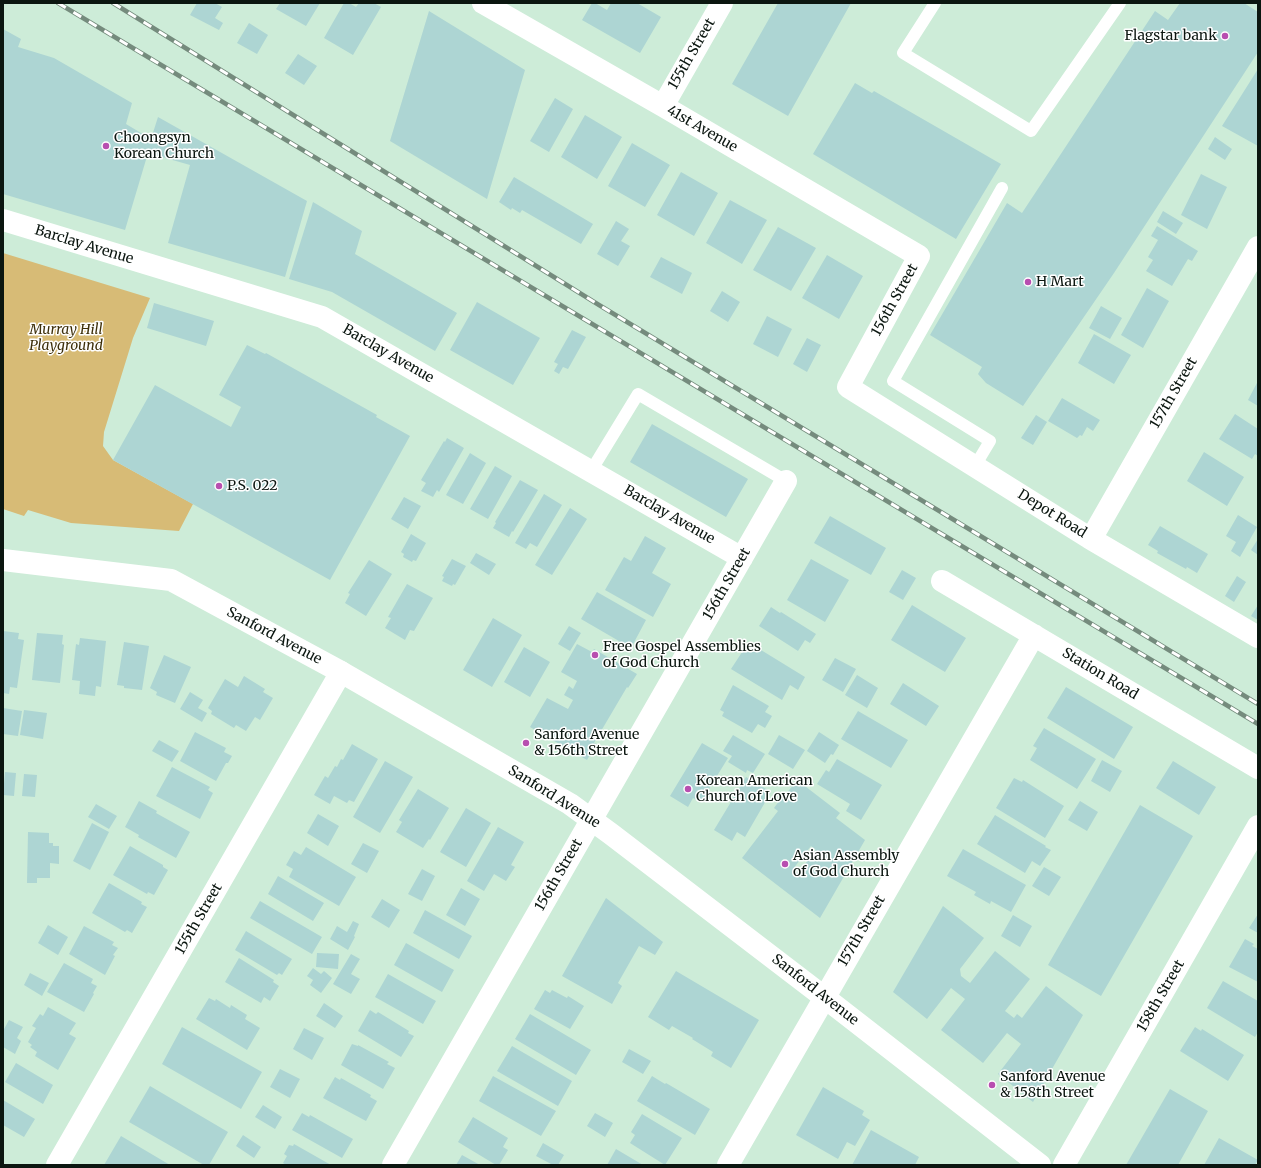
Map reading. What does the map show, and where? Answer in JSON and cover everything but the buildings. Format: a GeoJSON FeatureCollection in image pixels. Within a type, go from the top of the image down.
{"type":"FeatureCollection","features":[{"type":"Feature","properties":{"kind":"street","name":"41st Avenue"},"geometry":{"type":"LineString","coordinates":[[483,3],[663,106],[919,256]]}},
{"type":"Feature","properties":{"kind":"street","name":"155th Street"},"geometry":{"type":"LineString","coordinates":[[663,106],[722,3]]}},
{"type":"Feature","properties":{"kind":"street","name":"Barclay Avenue"},"geometry":{"type":"LineString","coordinates":[[3,220],[322,317],[742,558]]}},
{"type":"Feature","properties":{"kind":"street","name":"157th Street"},"geometry":{"type":"LineString","coordinates":[[1091,539],[1258,247]]}},
{"type":"Feature","properties":{"kind":"street","name":"156th Street"},"geometry":{"type":"LineString","coordinates":[[848,387],[919,256]]}},
{"type":"Feature","properties":{"kind":"street","name":"Depot Road"},"geometry":{"type":"LineString","coordinates":[[848,387],[1091,539],[1258,637]]}},
{"type":"Feature","properties":{"kind":"street","name":"156th Street"},"geometry":{"type":"LineString","coordinates":[[393,1165],[786,481]]}},
{"type":"Feature","properties":{"kind":"street","name":"Sanford Avenue"},"geometry":{"type":"LineString","coordinates":[[3,560],[171,580],[341,672],[563,800],[591,819],[824,996],[1040,1165]]}},
{"type":"Feature","properties":{"kind":"street","name":"Station Road"},"geometry":{"type":"LineString","coordinates":[[942,581],[1258,768]]}},
{"type":"Feature","properties":{"kind":"street","name":"157th Street"},"geometry":{"type":"LineString","coordinates":[[728,1165],[824,996],[1034,635]]}},
{"type":"Feature","properties":{"kind":"street","name":"155th Street"},"geometry":{"type":"LineString","coordinates":[[57,1165],[341,672]]}},
{"type":"Feature","properties":{"kind":"street","name":"158th Street"},"geometry":{"type":"LineString","coordinates":[[1064,1165],[1258,826]]}},
{"type":"Feature","properties":{"kind":"lane"},"geometry":{"type":"LineString","coordinates":[[935,3],[903,53],[1031,131],[1120,3]]}},
{"type":"Feature","properties":{"kind":"lane"},"geometry":{"type":"LineString","coordinates":[[975,466],[990,441],[893,381],[1002,188]]}},
{"type":"Feature","properties":{"kind":"lane"},"geometry":{"type":"LineString","coordinates":[[591,471],[638,394],[786,481]]}},
{"type":"Feature","properties":{"kind":"green space","name":"Murray Hill Playground"},"geometry":{"type":"Polygon","coordinates":[[[3,253],[150,298],[133,338],[104,432],[103,446],[113,460],[193,504],[179,531],[71,523],[28,510],[24,516],[3,509],[3,253]]]}},
{"type":"Feature","properties":{"kind":"railway"},"geometry":{"type":"LineString","coordinates":[[58,3],[1258,724]]}},
{"type":"Feature","properties":{"kind":"railway"},"geometry":{"type":"LineString","coordinates":[[113,3],[599,305],[1258,704]]}},
{"type":"Feature","properties":{"kind":"place","name":"Flagstar bank"},"geometry":{"type":"Point","coordinates":[1225,36]}},
{"type":"Feature","properties":{"kind":"place","name":"Choongsyn Korean Church"},"geometry":{"type":"Point","coordinates":[106,146]}},
{"type":"Feature","properties":{"kind":"place","name":"H Mart"},"geometry":{"type":"Point","coordinates":[1028,282]}},
{"type":"Feature","properties":{"kind":"place","name":"P.S. 022"},"geometry":{"type":"Point","coordinates":[219,486]}},
{"type":"Feature","properties":{"kind":"place","name":"Free Gospel Assemblies of God Church"},"geometry":{"type":"Point","coordinates":[595,655]}},
{"type":"Feature","properties":{"kind":"place","name":"Sanford Avenue & 156th Street"},"geometry":{"type":"Point","coordinates":[526,743]}},
{"type":"Feature","properties":{"kind":"place","name":"Korean American Church of Love"},"geometry":{"type":"Point","coordinates":[688,789]}},
{"type":"Feature","properties":{"kind":"place","name":"Asian Assembly of God Church"},"geometry":{"type":"Point","coordinates":[785,864]}},
{"type":"Feature","properties":{"kind":"place","name":"Sanford Avenue & 158th Street"},"geometry":{"type":"Point","coordinates":[992,1085]}}]}
